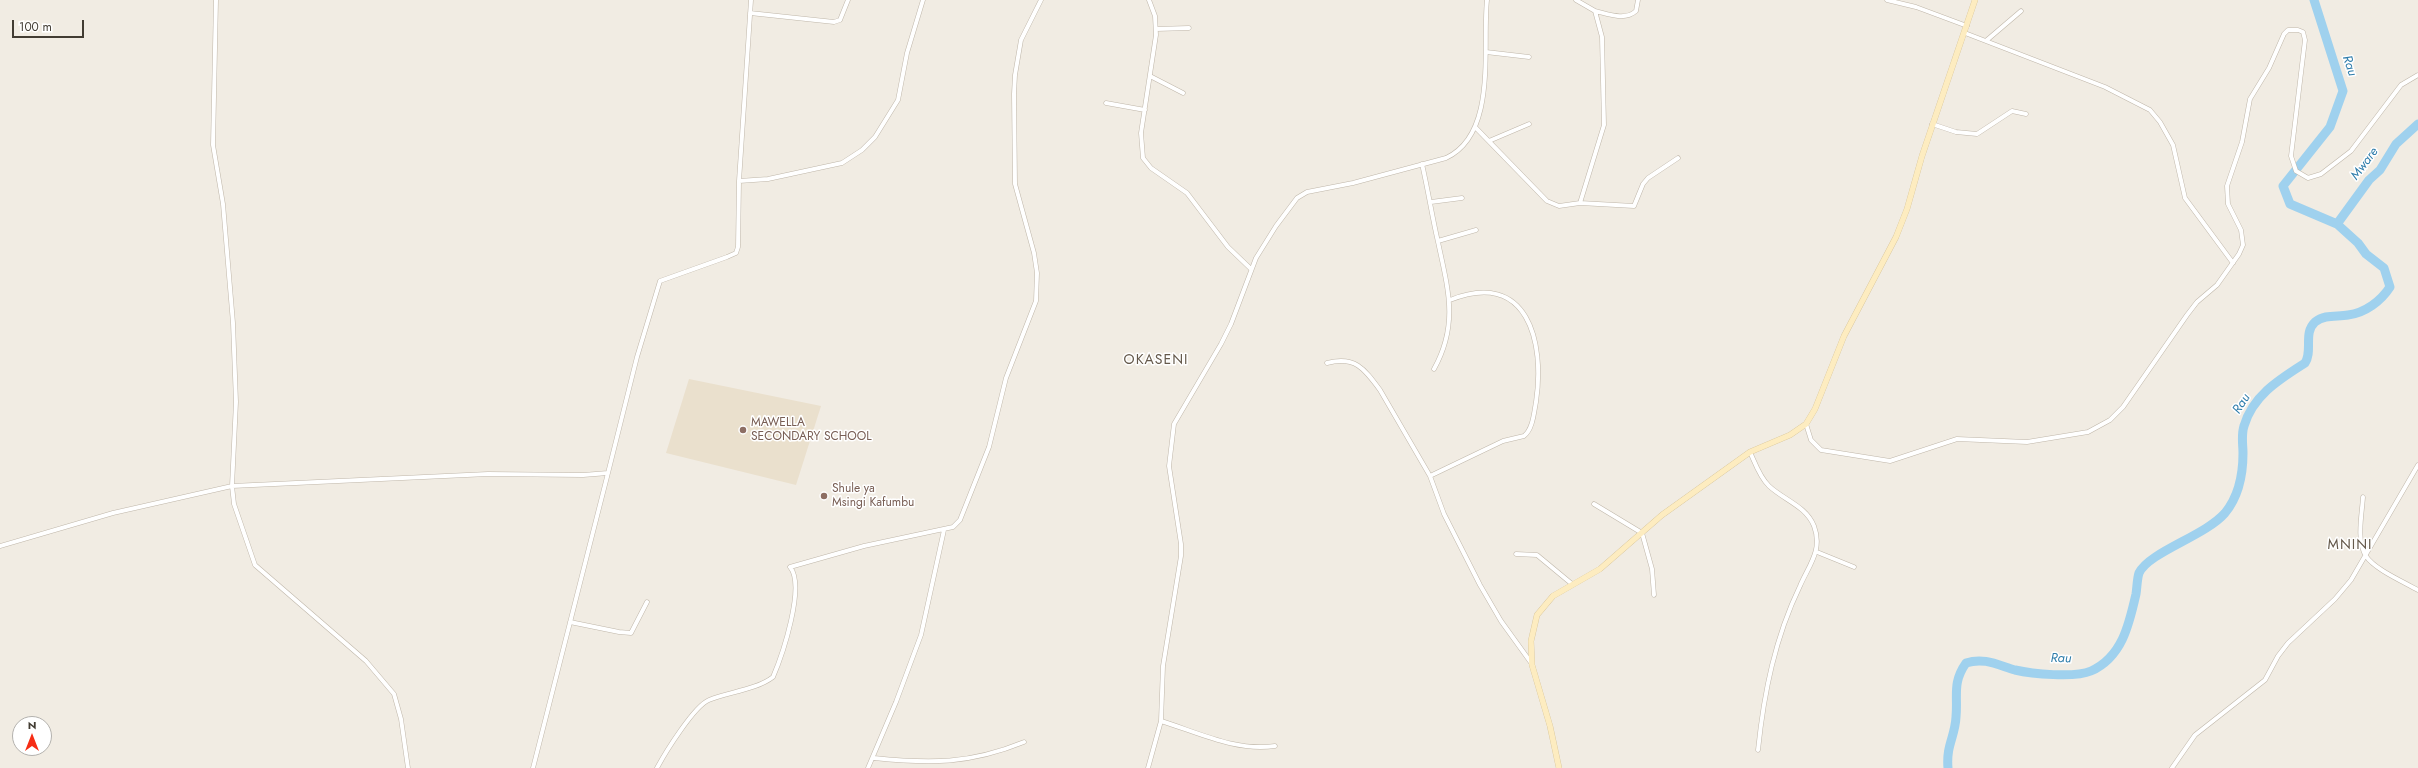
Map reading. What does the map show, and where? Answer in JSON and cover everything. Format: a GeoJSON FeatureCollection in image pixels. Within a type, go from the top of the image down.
{"type":"FeatureCollection","features":[{"type":"Feature","properties":{"kind":"street"},"geometry":{"type":"LineString","coordinates":[[216,0],[213,145],[224,211],[234,323],[236,402],[232,486],[234,504],[255,565],[366,661],[394,694],[401,719],[408,768]]}},
{"type":"Feature","properties":{"kind":"street"},"geometry":{"type":"LineString","coordinates":[[533,768],[635,364],[660,281],[736,253],[738,246],[739,182],[751,0]]}},
{"type":"Feature","properties":{"kind":"street"},"geometry":{"type":"LineString","coordinates":[[750,13],[834,22],[840,20],[848,0]]}},
{"type":"Feature","properties":{"kind":"street"},"geometry":{"type":"LineString","coordinates":[[739,182],[768,179],[842,162],[862,150],[875,137],[898,100],[906,53],[923,0]]}},
{"type":"Feature","properties":{"kind":"street"},"geometry":{"type":"LineString","coordinates":[[657,768],[667,750],[702,703],[763,682],[772,677],[796,596],[795,576],[790,567],[864,546],[954,528],[960,520],[989,447],[1006,378],[1036,301],[1037,273],[1034,254],[1015,184],[1014,94],[1015,75],[1021,40],[1041,0]]}},
{"type":"Feature","properties":{"kind":"street"},"geometry":{"type":"LineString","coordinates":[[1149,0],[1156,29],[1141,148],[1146,164],[1187,193],[1228,247],[1251,269]]}},
{"type":"Feature","properties":{"kind":"street"},"geometry":{"type":"LineString","coordinates":[[1148,768],[1160,721],[1163,666],[1181,556],[1180,531],[1170,472],[1173,431],[1177,419],[1193,396],[1231,324],[1251,269],[1276,226],[1297,198],[1307,192],[1422,164],[1454,154],[1470,137],[1475,127],[1485,82],[1487,0]]}},
{"type":"Feature","properties":{"kind":"street"},"geometry":{"type":"LineString","coordinates":[[1576,0],[1595,11],[1625,16],[1632,15],[1636,12],[1638,0]]}},
{"type":"Feature","properties":{"kind":"street"},"geometry":{"type":"LineString","coordinates":[[1887,0],[1916,7],[1967,26]]}},
{"type":"Feature","properties":{"kind":"street"},"geometry":{"type":"LineString","coordinates":[[1559,768],[1550,726],[1532,665],[1531,641],[1537,615],[1553,596],[1600,569],[1662,515],[1750,452],[1790,435],[1806,424],[1815,409],[1844,336],[1896,237],[1907,209],[1932,124],[1965,33],[1975,0]]}},
{"type":"Feature","properties":{"kind":"street"},"geometry":{"type":"LineString","coordinates":[[1580,203],[1604,125],[1602,37],[1595,11]]}},
{"type":"Feature","properties":{"kind":"street"},"geometry":{"type":"LineString","coordinates":[[1987,40],[2022,11]]}},
{"type":"Feature","properties":{"kind":"street"},"geometry":{"type":"LineString","coordinates":[[1156,29],[1189,28]]}},
{"type":"Feature","properties":{"kind":"street"},"geometry":{"type":"LineString","coordinates":[[1806,424],[1811,440],[1821,450],[1890,461],[1957,438],[2027,442],[2088,432],[2110,420],[2123,407],[2197,302],[2217,285],[2233,263],[2243,241],[2241,230],[2228,204],[2227,186],[2242,142],[2250,99],[2269,68],[2284,34],[2288,30],[2298,30],[2303,32],[2305,40],[2291,156],[2296,171],[2308,178],[2317,177],[2351,151],[2397,91],[2406,82],[2418,75]]}},
{"type":"Feature","properties":{"kind":"street"},"geometry":{"type":"LineString","coordinates":[[1965,33],[1987,40],[2104,87],[2150,110],[2160,122],[2173,145],[2185,198],[2233,263]]}},
{"type":"Feature","properties":{"kind":"street"},"geometry":{"type":"LineString","coordinates":[[1486,52],[1529,58]]}},
{"type":"Feature","properties":{"kind":"street"},"geometry":{"type":"LineString","coordinates":[[1150,76],[1183,92]]}},
{"type":"Feature","properties":{"kind":"street"},"geometry":{"type":"LineString","coordinates":[[1106,103],[1145,110]]}},
{"type":"Feature","properties":{"kind":"street"},"geometry":{"type":"LineString","coordinates":[[1932,124],[1950,131],[1977,134],[2012,111],[2026,114]]}},
{"type":"Feature","properties":{"kind":"street"},"geometry":{"type":"LineString","coordinates":[[1489,141],[1529,124]]}},
{"type":"Feature","properties":{"kind":"street"},"geometry":{"type":"LineString","coordinates":[[1475,127],[1547,201],[1559,206],[1580,203],[1634,206],[1643,184],[1648,178],[1678,158]]}},
{"type":"Feature","properties":{"kind":"street"},"geometry":{"type":"LineString","coordinates":[[1422,164],[1450,300],[1446,339],[1442,353],[1434,369]]}},
{"type":"Feature","properties":{"kind":"street"},"geometry":{"type":"LineString","coordinates":[[1431,202],[1462,198]]}},
{"type":"Feature","properties":{"kind":"street"},"geometry":{"type":"LineString","coordinates":[[1438,241],[1476,230]]}},
{"type":"Feature","properties":{"kind":"street"},"geometry":{"type":"LineString","coordinates":[[1430,476],[1503,441],[1524,436],[1532,423],[1536,398],[1538,360],[1536,343],[1525,313],[1517,303],[1510,298],[1491,293],[1466,295],[1450,300]]}},
{"type":"Feature","properties":{"kind":"street"},"geometry":{"type":"LineString","coordinates":[[1327,363],[1346,360],[1361,368],[1371,377],[1430,476],[1444,514],[1480,585],[1501,621],[1532,665]]}},
{"type":"Feature","properties":{"kind":"street"},"geometry":{"type":"LineString","coordinates":[[1750,452],[1768,485],[1810,518],[1815,533],[1817,552],[1791,604],[1779,637],[1763,703],[1758,750]]}},
{"type":"Feature","properties":{"kind":"street"},"geometry":{"type":"LineString","coordinates":[[2172,768],[2196,735],[2265,680],[2278,656],[2288,643],[2335,599],[2366,557],[2418,466]]}},
{"type":"Feature","properties":{"kind":"street"},"geometry":{"type":"LineString","coordinates":[[0,546],[113,513],[232,486],[488,474],[595,475],[608,473]]}},
{"type":"Feature","properties":{"kind":"street"},"geometry":{"type":"LineString","coordinates":[[2363,497],[2362,543],[2366,557],[2384,571],[2418,590]]}},
{"type":"Feature","properties":{"kind":"street"},"geometry":{"type":"LineString","coordinates":[[1594,504],[1642,534],[1652,569],[1654,596]]}},
{"type":"Feature","properties":{"kind":"street"},"geometry":{"type":"LineString","coordinates":[[868,768],[874,758],[921,635],[944,530]]}},
{"type":"Feature","properties":{"kind":"street"},"geometry":{"type":"LineString","coordinates":[[1817,552],[1854,567]]}},
{"type":"Feature","properties":{"kind":"street"},"geometry":{"type":"LineString","coordinates":[[1516,554],[1537,555],[1572,584]]}},
{"type":"Feature","properties":{"kind":"street"},"geometry":{"type":"LineString","coordinates":[[570,622],[631,633],[647,602]]}},
{"type":"Feature","properties":{"kind":"street"},"geometry":{"type":"LineString","coordinates":[[1160,721],[1237,745],[1251,747],[1275,746]]}},
{"type":"Feature","properties":{"kind":"street"},"geometry":{"type":"LineString","coordinates":[[874,758],[918,762],[956,761],[999,752],[1024,742]]}},
{"type":"Feature","properties":{"kind":"shaded area","name":"MAWELLA SECONDARY SCHOOL"},"geometry":{"type":"Polygon","coordinates":[[[689,379],[821,406],[796,485],[666,453],[689,379]]]}},
{"type":"Feature","properties":{"kind":"waterway","name":"Rau"},"geometry":{"type":"LineString","coordinates":[[1948,768],[1948,753],[1955,724],[1957,683],[1966,663],[1973,661],[1985,661],[2015,670],[2042,674],[2064,675],[2084,673],[2102,665],[2117,649],[2127,628],[2136,594],[2139,573],[2145,565],[2165,551],[2205,529],[2216,521],[2225,513],[2234,500],[2241,477],[2243,461],[2243,433],[2248,415],[2254,405],[2268,389],[2305,363],[2308,353],[2311,326],[2319,319],[2331,316],[2344,316],[2360,312],[2372,306],[2390,287],[2384,268],[2366,254],[2358,243],[2337,224],[2290,204],[2283,186],[2330,127],[2343,91],[2314,0]]}},
{"type":"Feature","properties":{"kind":"waterway","name":"Mware"},"geometry":{"type":"LineString","coordinates":[[2337,224],[2369,180],[2380,170],[2396,144],[2418,124]]}},
{"type":"Feature","properties":{"kind":"place","name":"MAWELLA SECONDARY SCHOOL"},"geometry":{"type":"Point","coordinates":[743,430]}},
{"type":"Feature","properties":{"kind":"place","name":"Shule ya Msingi Kafumbu"},"geometry":{"type":"Point","coordinates":[824,496]}},
{"type":"Feature","properties":{"kind":"district","name":"OKASENI"},"geometry":{"type":"Point","coordinates":[1156,361]}},
{"type":"Feature","properties":{"kind":"district","name":"MNINI"},"geometry":{"type":"Point","coordinates":[2350,546]}}]}
